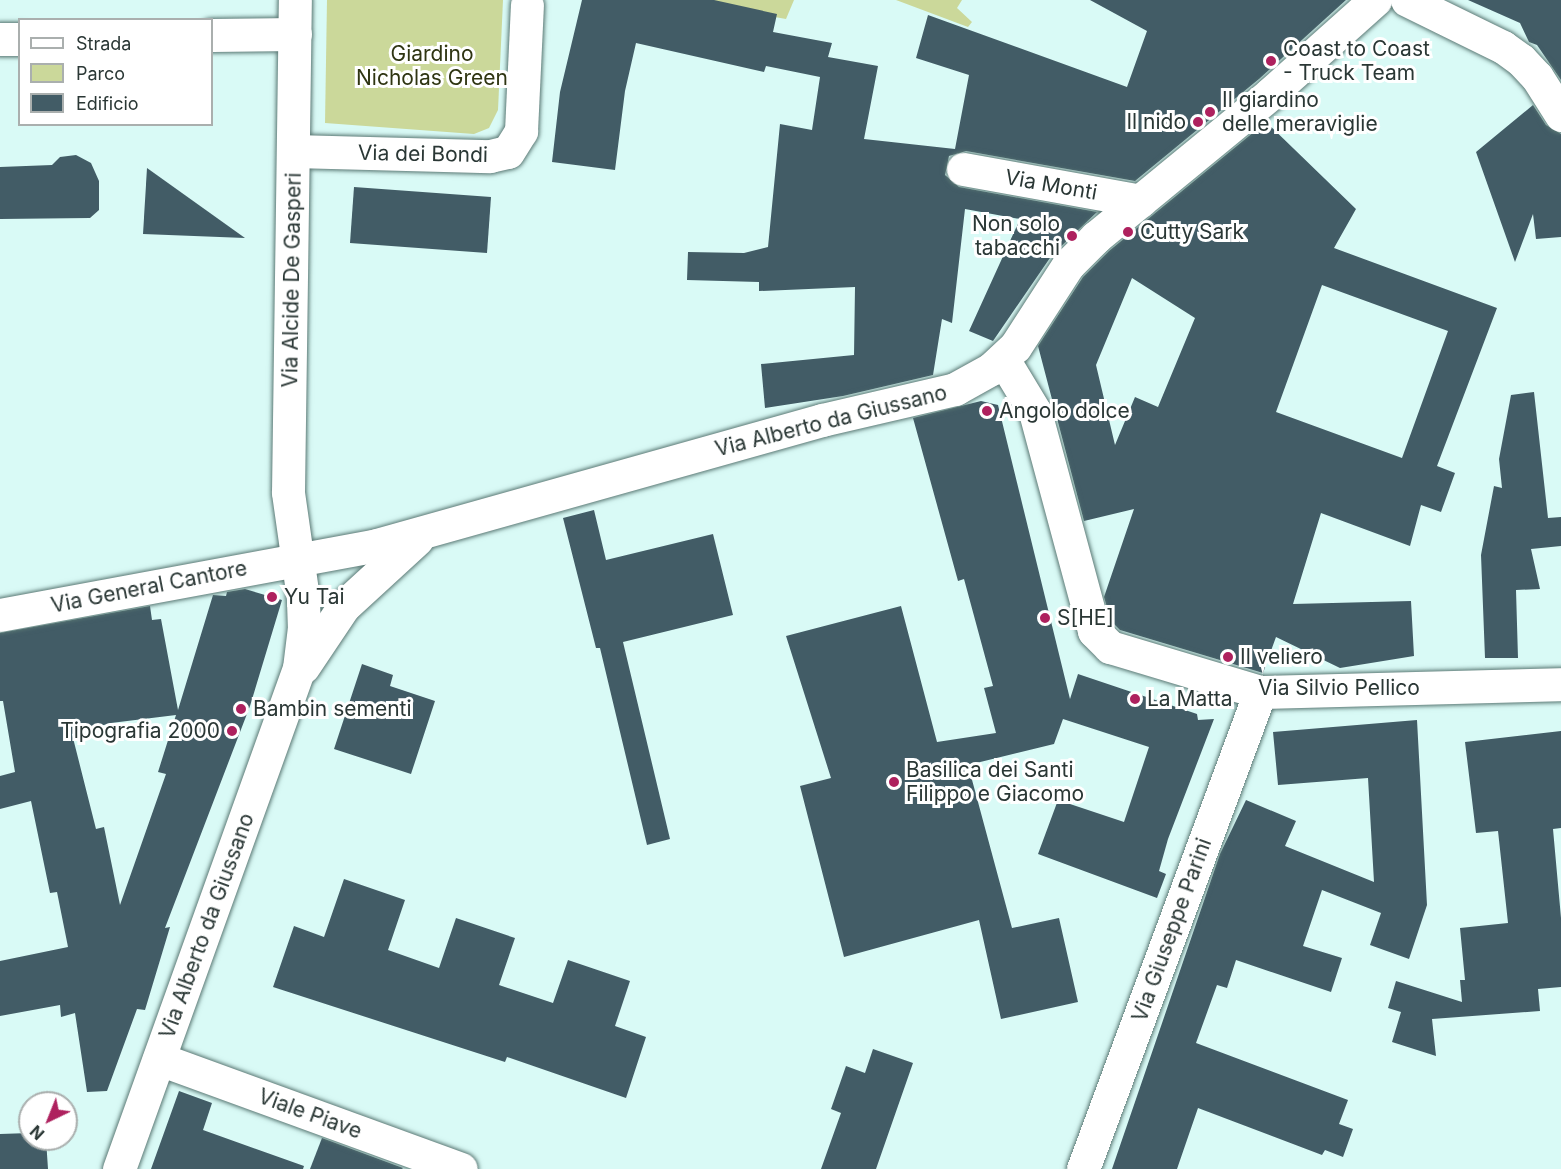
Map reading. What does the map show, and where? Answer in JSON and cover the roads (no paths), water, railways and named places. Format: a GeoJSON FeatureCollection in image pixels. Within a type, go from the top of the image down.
{"type":"FeatureCollection","features":[{"type":"Feature","properties":{"kind":"street","name":"Via Alcide De Gasperi"},"geometry":{"type":"LineString","coordinates":[[294,0],[294,151],[288,492],[289,518],[299,559]]}},
{"type":"Feature","properties":{"kind":"street","name":"Via Alberto da Giussano"},"geometry":{"type":"LineString","coordinates":[[119,1169],[294,682],[304,630],[299,559],[425,532],[822,420],[934,396],[979,377],[1003,359],[1068,265],[1140,201],[1271,93],[1375,0]]}},
{"type":"Feature","properties":{"kind":"street"},"geometry":{"type":"LineString","coordinates":[[1407,0],[1503,47],[1537,77],[1554,105]]}},
{"type":"Feature","properties":{"kind":"street","name":"Via dei Bondi"},"geometry":{"type":"LineString","coordinates":[[294,151],[490,156],[508,152],[521,131],[527,5]]}},
{"type":"Feature","properties":{"kind":"street"},"geometry":{"type":"LineString","coordinates":[[213,35],[295,34]]}},
{"type":"Feature","properties":{"kind":"street"},"geometry":{"type":"LineString","coordinates":[[0,39],[18,39]]}},
{"type":"Feature","properties":{"kind":"street","name":"Via Monti"},"geometry":{"type":"LineString","coordinates":[[963,170],[1140,201]]}},
{"type":"Feature","properties":{"kind":"street","name":"Via Silvio Pellico"},"geometry":{"type":"LineString","coordinates":[[1003,359],[1027,393],[1035,412],[1094,631],[1101,641],[1260,692],[1561,684]]}},
{"type":"Feature","properties":{"kind":"street","name":"Via Alberto da Giussano"},"geometry":{"type":"LineString","coordinates":[[294,682],[344,606],[390,560],[425,532]]}},
{"type":"Feature","properties":{"kind":"street","name":"Via General Cantore"},"geometry":{"type":"LineString","coordinates":[[0,615],[299,559]]}},
{"type":"Feature","properties":{"kind":"street","name":"Via Giuseppe Parini"},"geometry":{"type":"LineString","coordinates":[[1083,1169],[1260,692]]}},
{"type":"Feature","properties":{"kind":"street","name":"Viale Piave"},"geometry":{"type":"LineString","coordinates":[[159,1059],[461,1169]]}},
{"type":"Feature","properties":{"kind":"place","name":"Coast to Coast - Truck Team"},"geometry":{"type":"Point","coordinates":[1271,61]}},
{"type":"Feature","properties":{"kind":"place","name":"Il giardino delle meraviglie"},"geometry":{"type":"Point","coordinates":[1210,112]}},
{"type":"Feature","properties":{"kind":"place","name":"Il nido"},"geometry":{"type":"Point","coordinates":[1198,122]}},
{"type":"Feature","properties":{"kind":"place","name":"Cutty Sark"},"geometry":{"type":"Point","coordinates":[1128,232]}},
{"type":"Feature","properties":{"kind":"place","name":"Non solo tabacchi"},"geometry":{"type":"Point","coordinates":[1072,236]}},
{"type":"Feature","properties":{"kind":"place","name":"Angolo dolce"},"geometry":{"type":"Point","coordinates":[987,411]}},
{"type":"Feature","properties":{"kind":"place","name":"Yu Tai"},"geometry":{"type":"Point","coordinates":[272,597]}},
{"type":"Feature","properties":{"kind":"place","name":"S[HE]"},"geometry":{"type":"Point","coordinates":[1045,618]}},
{"type":"Feature","properties":{"kind":"place","name":"Il veliero"},"geometry":{"type":"Point","coordinates":[1228,657]}},
{"type":"Feature","properties":{"kind":"place","name":"La Matta"},"geometry":{"type":"Point","coordinates":[1135,699]}},
{"type":"Feature","properties":{"kind":"place","name":"Bambin sementi"},"geometry":{"type":"Point","coordinates":[241,709]}},
{"type":"Feature","properties":{"kind":"place","name":"Tipografia 2000"},"geometry":{"type":"Point","coordinates":[232,731]}},
{"type":"Feature","properties":{"kind":"place","name":"Basilica dei Santi Filippo e Giacomo"},"geometry":{"type":"Point","coordinates":[894,782]}},
{"type":"Feature","properties":{"kind":"park label","name":"Giardino Nicholas Green"},"geometry":{"type":"Point","coordinates":[432,66]}}]}
